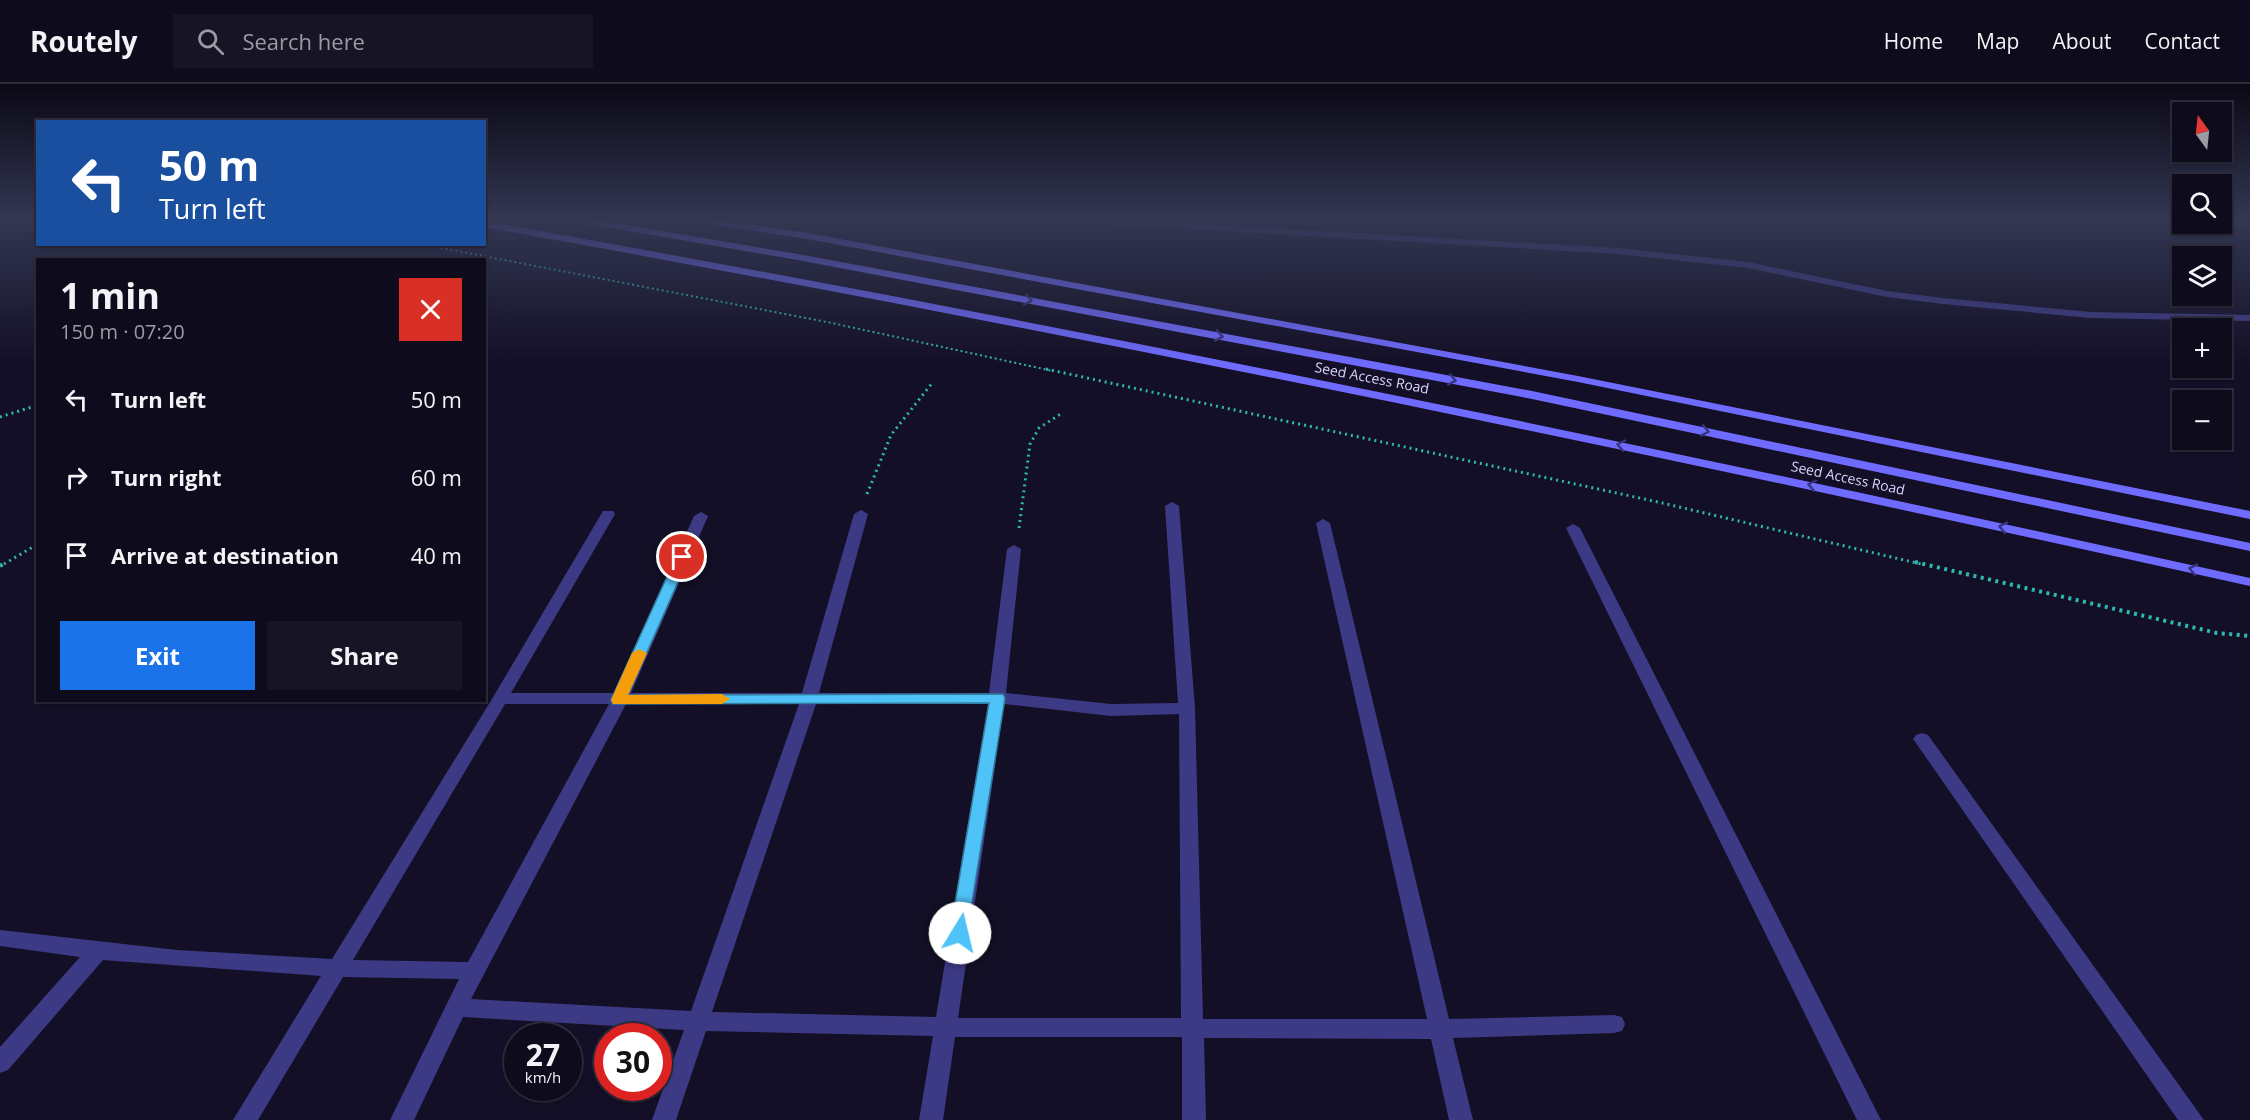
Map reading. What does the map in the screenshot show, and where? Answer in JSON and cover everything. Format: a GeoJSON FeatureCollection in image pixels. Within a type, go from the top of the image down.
{"type":"FeatureCollection","features":[{"type":"Feature","properties":{"kind":"street","name":"Seed Access Road"},"geometry":{"type":"LineString","coordinates":[[735,267],[1497,418],[2250,582]]}},
{"type":"Feature","properties":{"kind":"street","name":"Seed Access Road"},"geometry":{"type":"LineString","coordinates":[[853,267],[1532,395],[2250,547]]}},
{"type":"Feature","properties":{"kind":"street"},"geometry":{"type":"LineString","coordinates":[[977,267],[1567,377],[2250,515]]}},
{"type":"Feature","properties":{"kind":"street"},"geometry":{"type":"LineString","coordinates":[[1759,267],[1887,294],[1943,302],[2091,315],[2250,318]]}},
{"type":"Feature","properties":{"kind":"street"},"geometry":{"type":"LineString","coordinates":[[1172,506],[1187,708],[1194,1120]]}},
{"type":"Feature","properties":{"kind":"street"},"geometry":{"type":"LineString","coordinates":[[245,1120],[500,699],[608,514]]}},
{"type":"Feature","properties":{"kind":"street"},"geometry":{"type":"LineString","coordinates":[[664,1120],[809,699],[861,514]]}},
{"type":"Feature","properties":{"kind":"street"},"geometry":{"type":"LineString","coordinates":[[402,1120],[474,971],[619,700],[701,516]]}},
{"type":"Feature","properties":{"kind":"street"},"geometry":{"type":"LineString","coordinates":[[1323,523],[1461,1120]]}},
{"type":"Feature","properties":{"kind":"street"},"geometry":{"type":"LineString","coordinates":[[1573,528],[1869,1120]]}},
{"type":"Feature","properties":{"kind":"street"},"geometry":{"type":"LineString","coordinates":[[931,1120],[997,698],[1014,549]]}},
{"type":"Feature","properties":{"kind":"street"},"geometry":{"type":"LineString","coordinates":[[500,699],[997,698],[1111,710],[1187,708]]}},
{"type":"Feature","properties":{"kind":"street"},"geometry":{"type":"LineString","coordinates":[[1923,739],[2192,1120]]}},
{"type":"Feature","properties":{"kind":"street"},"geometry":{"type":"LineString","coordinates":[[0,938],[96,953],[338,969],[474,971]]}},
{"type":"Feature","properties":{"kind":"street"},"geometry":{"type":"LineString","coordinates":[[0,1064],[96,953]]}},
{"type":"Feature","properties":{"kind":"street"},"geometry":{"type":"LineString","coordinates":[[457,1007],[697,1021],[945,1028],[1440,1029],[1614,1024]]}},
{"type":"Feature","properties":{"kind":"path"},"geometry":{"type":"LineString","coordinates":[[542,267],[832,323],[1658,502],[2217,633],[2250,636]]}},
{"type":"Feature","properties":{"kind":"path"},"geometry":{"type":"LineString","coordinates":[[861,514],[874,471],[891,435],[933,382]]}},
{"type":"Feature","properties":{"kind":"path"},"geometry":{"type":"LineString","coordinates":[[0,417],[36,406]]}},
{"type":"Feature","properties":{"kind":"path"},"geometry":{"type":"LineString","coordinates":[[1014,549],[1022,516],[1030,444],[1039,428],[1062,413]]}},
{"type":"Feature","properties":{"kind":"path"},"geometry":{"type":"LineString","coordinates":[[0,566],[36,545]]}},
{"type":"Feature","properties":{"kind":"slow traffic"},"geometry":{"type":"LineString","coordinates":[[639,653],[619,700],[722,699]]}},
{"type":"Feature","properties":{"kind":"route"},"geometry":{"type":"LineString","coordinates":[[682,557],[619,700],[997,698],[960,933]]}}]}
